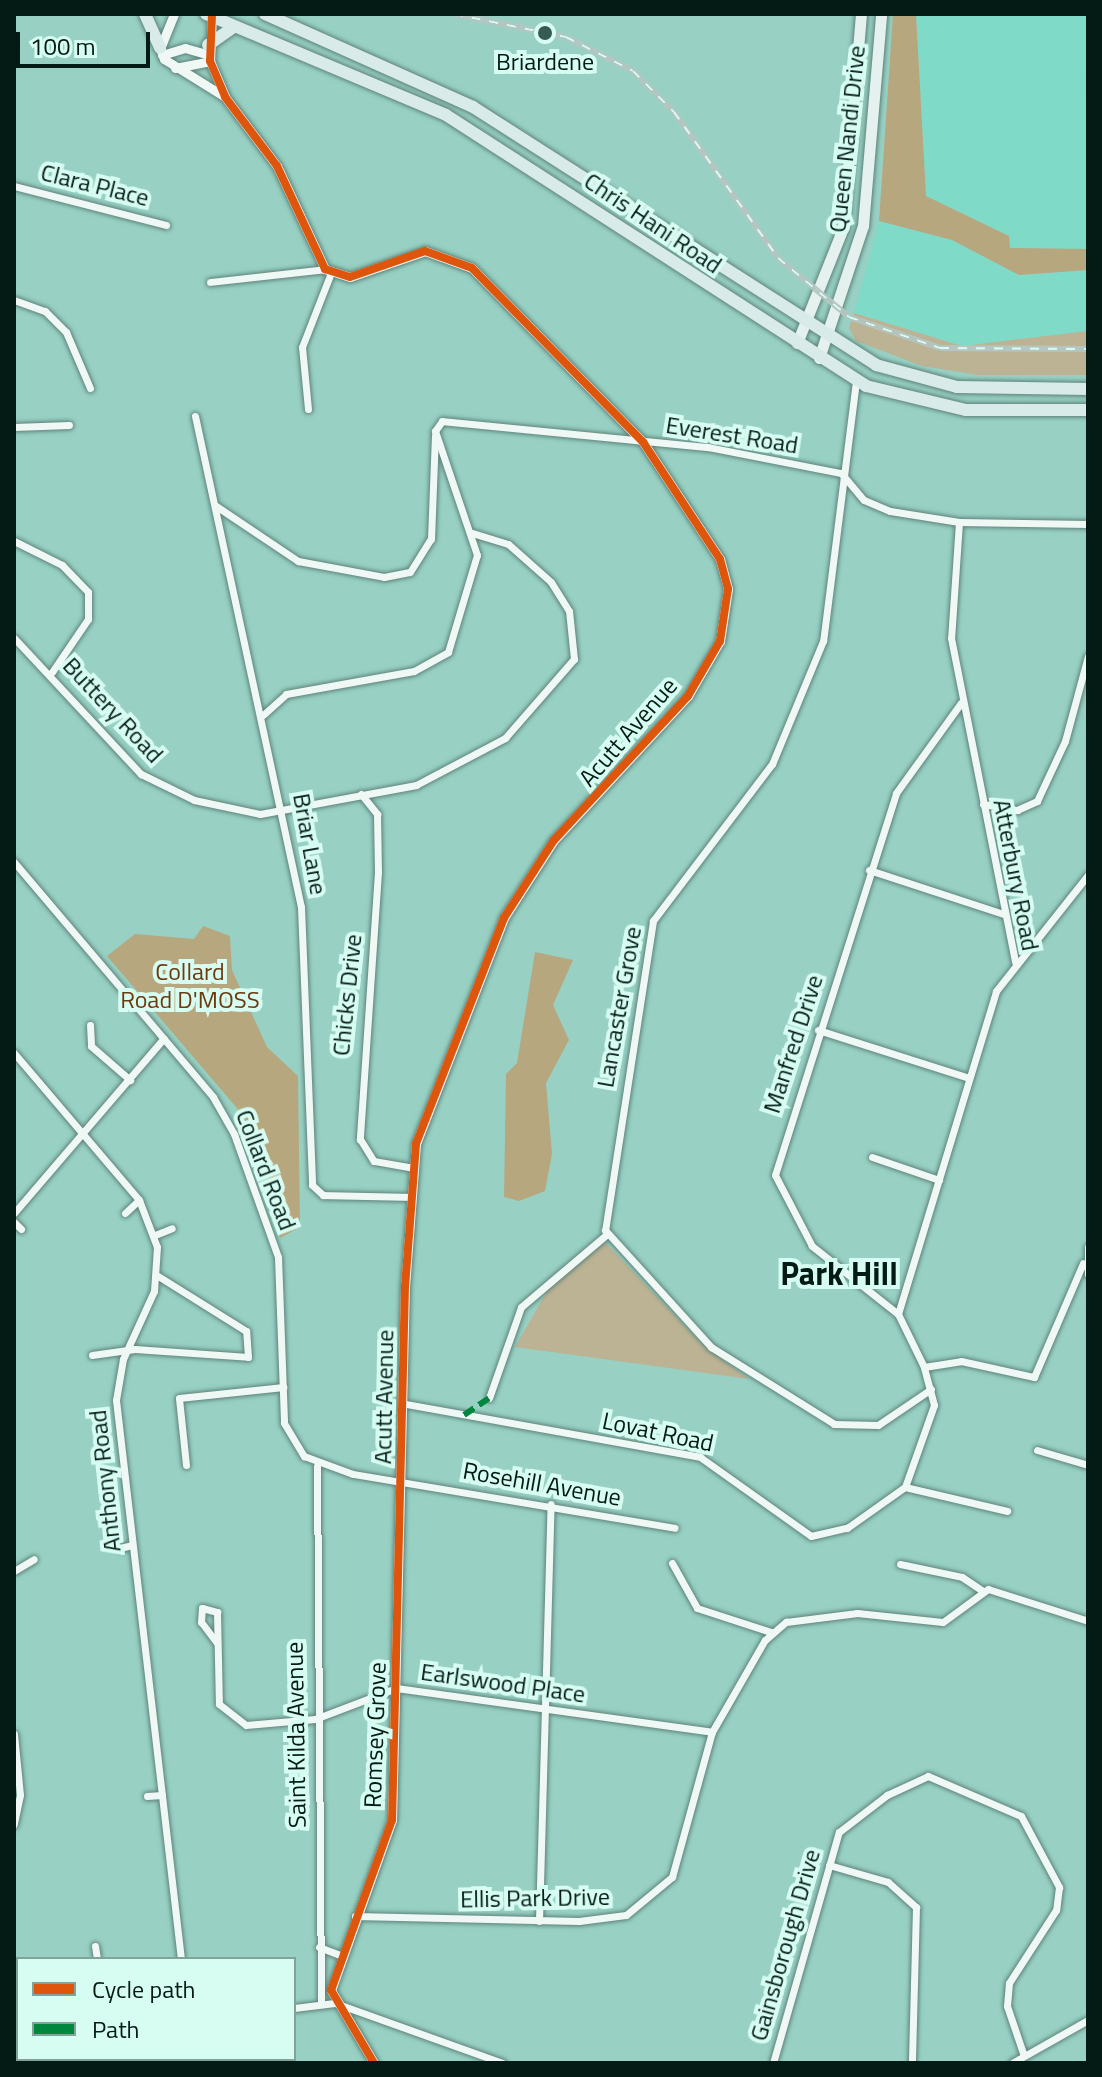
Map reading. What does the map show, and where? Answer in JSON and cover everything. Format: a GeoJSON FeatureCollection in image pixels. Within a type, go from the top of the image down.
{"type":"FeatureCollection","features":[{"type":"Feature","properties":{"kind":"main road"},"geometry":{"type":"LineString","coordinates":[[145,14],[161,52]]}},
{"type":"Feature","properties":{"kind":"main road","name":"Chris Hani Road"},"geometry":{"type":"LineString","coordinates":[[265,14],[473,107],[828,339],[931,382],[1088,390]]}},
{"type":"Feature","properties":{"kind":"main road","name":"Queen Nandi Drive"},"geometry":{"type":"LineString","coordinates":[[797,343],[843,228],[861,14]]}},
{"type":"Feature","properties":{"kind":"main road","name":"Queen Nandi Drive"},"geometry":{"type":"LineString","coordinates":[[819,358],[828,339],[863,226],[881,14]]}},
{"type":"Feature","properties":{"kind":"main road","name":"Chris Hani Road"},"geometry":{"type":"LineString","coordinates":[[210,15],[446,115],[856,381],[930,405],[1088,410]]}},
{"type":"Feature","properties":{"kind":"main road"},"geometry":{"type":"LineString","coordinates":[[209,54],[234,27]]}},
{"type":"Feature","properties":{"kind":"main road"},"geometry":{"type":"LineString","coordinates":[[1074,410],[1088,390]]}},
{"type":"Feature","properties":{"kind":"street"},"geometry":{"type":"LineString","coordinates":[[161,52],[174,14]]}},
{"type":"Feature","properties":{"kind":"street"},"geometry":{"type":"LineString","coordinates":[[210,15],[209,54],[225,97],[277,166],[328,272],[302,347],[308,409]]}},
{"type":"Feature","properties":{"kind":"street"},"geometry":{"type":"LineString","coordinates":[[161,52],[185,48],[209,54]]}},
{"type":"Feature","properties":{"kind":"street"},"geometry":{"type":"LineString","coordinates":[[161,52],[171,67],[225,97]]}},
{"type":"Feature","properties":{"kind":"street"},"geometry":{"type":"LineString","coordinates":[[171,67],[209,54]]}},
{"type":"Feature","properties":{"kind":"street","name":"Clara Place"},"geometry":{"type":"LineString","coordinates":[[14,186],[166,225]]}},
{"type":"Feature","properties":{"kind":"street","name":"Acutt Avenue"},"geometry":{"type":"LineString","coordinates":[[328,272],[360,275],[415,252],[463,263],[520,310],[643,442],[720,559],[728,589],[720,641],[688,696],[554,840],[510,907],[426,1111],[410,1197],[403,1481]]}},
{"type":"Feature","properties":{"kind":"street"},"geometry":{"type":"LineString","coordinates":[[210,282],[328,272]]}},
{"type":"Feature","properties":{"kind":"street"},"geometry":{"type":"LineString","coordinates":[[14,300],[45,311],[66,332],[90,388]]}},
{"type":"Feature","properties":{"kind":"street","name":"Lancaster Grove"},"geometry":{"type":"LineString","coordinates":[[606,1235],[653,921],[764,777],[796,715],[830,615],[841,473],[856,381]]}},
{"type":"Feature","properties":{"kind":"street","name":"Briar Lane"},"geometry":{"type":"LineString","coordinates":[[195,416],[284,809],[304,932],[312,1185],[323,1195],[410,1197]]}},
{"type":"Feature","properties":{"kind":"street","name":"Everest Road"},"geometry":{"type":"LineString","coordinates":[[435,431],[442,421],[460,418],[841,473]]}},
{"type":"Feature","properties":{"kind":"street"},"geometry":{"type":"LineString","coordinates":[[14,427],[69,425]]}},
{"type":"Feature","properties":{"kind":"street"},"geometry":{"type":"LineString","coordinates":[[216,506],[298,561],[384,577],[410,572],[431,539],[435,431]]}},
{"type":"Feature","properties":{"kind":"street"},"geometry":{"type":"LineString","coordinates":[[263,715],[291,693],[414,671],[442,658],[472,584],[473,533],[435,431]]}},
{"type":"Feature","properties":{"kind":"street"},"geometry":{"type":"LineString","coordinates":[[841,473],[877,507],[959,522],[1088,524]]}},
{"type":"Feature","properties":{"kind":"street","name":"Atterbury Road"},"geometry":{"type":"LineString","coordinates":[[898,1314],[996,991],[1015,962],[961,703],[950,623],[959,522]]}},
{"type":"Feature","properties":{"kind":"street","name":"Buttery Road"},"geometry":{"type":"LineString","coordinates":[[14,638],[52,672],[153,783],[241,814],[416,785],[464,765],[521,725],[571,668],[575,634],[566,603],[515,549],[473,533]]}},
{"type":"Feature","properties":{"kind":"street"},"geometry":{"type":"LineString","coordinates":[[14,541],[62,565],[88,592],[88,619],[52,672]]}},
{"type":"Feature","properties":{"kind":"street"},"geometry":{"type":"LineString","coordinates":[[983,804],[1017,810],[1037,801],[1065,741],[1088,656]]}},
{"type":"Feature","properties":{"kind":"street","name":"Manfred Drive"},"geometry":{"type":"LineString","coordinates":[[931,1389],[924,1367],[898,1314],[819,1255],[775,1184],[818,1030],[869,870],[901,782],[961,703]]}},
{"type":"Feature","properties":{"kind":"street","name":"Chicks Drive"},"geometry":{"type":"LineString","coordinates":[[361,794],[377,814],[378,872],[360,1139],[374,1161],[413,1168]]}},
{"type":"Feature","properties":{"kind":"street","name":"Collard Road"},"geometry":{"type":"LineString","coordinates":[[14,862],[164,1038],[226,1117],[274,1244],[284,1299],[283,1387],[287,1434],[317,1466]]}},
{"type":"Feature","properties":{"kind":"street"},"geometry":{"type":"LineString","coordinates":[[869,870],[1004,914]]}},
{"type":"Feature","properties":{"kind":"street"},"geometry":{"type":"LineString","coordinates":[[1015,962],[1088,875]]}},
{"type":"Feature","properties":{"kind":"street"},"geometry":{"type":"LineString","coordinates":[[90,1025],[91,1046],[130,1080]]}},
{"type":"Feature","properties":{"kind":"street"},"geometry":{"type":"LineString","coordinates":[[818,1030],[969,1078]]}},
{"type":"Feature","properties":{"kind":"street"},"geometry":{"type":"LineString","coordinates":[[14,1213],[164,1038]]}},
{"type":"Feature","properties":{"kind":"street","name":"Anthony Road"},"geometry":{"type":"LineString","coordinates":[[14,1053],[139,1200],[155,1235],[158,1276],[127,1349],[116,1400],[181,1957]]}},
{"type":"Feature","properties":{"kind":"street"},"geometry":{"type":"LineString","coordinates":[[872,1157],[939,1180]]}},
{"type":"Feature","properties":{"kind":"street"},"geometry":{"type":"LineString","coordinates":[[14,1198],[22,1205]]}},
{"type":"Feature","properties":{"kind":"street"},"geometry":{"type":"LineString","coordinates":[[125,1213],[139,1200]]}},
{"type":"Feature","properties":{"kind":"street"},"geometry":{"type":"LineString","coordinates":[[14,1222],[21,1229]]}},
{"type":"Feature","properties":{"kind":"street"},"geometry":{"type":"LineString","coordinates":[[155,1235],[172,1228]]}},
{"type":"Feature","properties":{"kind":"street"},"geometry":{"type":"LineString","coordinates":[[489,1398],[521,1307],[606,1235],[711,1347],[834,1424],[878,1425],[931,1389]]}},
{"type":"Feature","properties":{"kind":"street"},"geometry":{"type":"LineString","coordinates":[[924,1367],[961,1361],[1034,1377],[1088,1247]]}},
{"type":"Feature","properties":{"kind":"street"},"geometry":{"type":"LineString","coordinates":[[1083,1263],[1088,1274]]}},
{"type":"Feature","properties":{"kind":"street"},"geometry":{"type":"LineString","coordinates":[[92,1355],[127,1349],[249,1354],[246,1331],[158,1276]]}},
{"type":"Feature","properties":{"kind":"street"},"geometry":{"type":"LineString","coordinates":[[186,1465],[179,1398],[283,1387]]}},
{"type":"Feature","properties":{"kind":"street"},"geometry":{"type":"LineString","coordinates":[[931,1389],[928,1430],[905,1487],[1007,1511]]}},
{"type":"Feature","properties":{"kind":"street","name":"Lovat Road"},"geometry":{"type":"LineString","coordinates":[[406,1404],[700,1457],[811,1536],[847,1528],[905,1487]]}},
{"type":"Feature","properties":{"kind":"street"},"geometry":{"type":"LineString","coordinates":[[1037,1450],[1088,1465]]}},
{"type":"Feature","properties":{"kind":"street"},"geometry":{"type":"LineString","coordinates":[[317,1466],[403,1481]]}},
{"type":"Feature","properties":{"kind":"street","name":"Saint Kilda Avenue"},"geometry":{"type":"LineString","coordinates":[[317,1466],[315,1719],[321,2004]]}},
{"type":"Feature","properties":{"kind":"street","name":"Rosehill Avenue"},"geometry":{"type":"LineString","coordinates":[[403,1481],[551,1504],[674,1528]]}},
{"type":"Feature","properties":{"kind":"street","name":"Romsey Grove"},"geometry":{"type":"LineString","coordinates":[[335,2003],[340,1955],[390,1834],[403,1481]]}},
{"type":"Feature","properties":{"kind":"street"},"geometry":{"type":"LineString","coordinates":[[539,1921],[551,1504]]}},
{"type":"Feature","properties":{"kind":"street"},"geometry":{"type":"LineString","coordinates":[[120,1548],[132,1545]]}},
{"type":"Feature","properties":{"kind":"street"},"geometry":{"type":"LineString","coordinates":[[14,1571],[34,1559]]}},
{"type":"Feature","properties":{"kind":"street"},"geometry":{"type":"LineString","coordinates":[[672,1563],[697,1608],[771,1632],[827,1614],[943,1622],[983,1591],[1003,1591],[1088,1621]]}},
{"type":"Feature","properties":{"kind":"street"},"geometry":{"type":"LineString","coordinates":[[900,1564],[973,1580],[983,1591]]}},
{"type":"Feature","properties":{"kind":"street","name":"Earlswood Place"},"geometry":{"type":"LineString","coordinates":[[217,1643],[199,1616],[205,1607],[217,1612],[218,1697],[229,1716],[257,1725],[315,1719],[396,1688],[712,1732]]}},
{"type":"Feature","properties":{"kind":"street","name":"Ellis Park Drive"},"geometry":{"type":"LineString","coordinates":[[354,1916],[539,1921],[617,1919],[672,1877],[712,1732],[771,1632]]}},
{"type":"Feature","properties":{"kind":"street"},"geometry":{"type":"LineString","coordinates":[[14,1734],[20,1795],[14,1824]]}},
{"type":"Feature","properties":{"kind":"street","name":"Gainsborough Drive"},"geometry":{"type":"LineString","coordinates":[[773,2063],[842,1828],[928,1776],[1021,1816],[1059,1895],[1009,1983],[1007,2006],[1023,2053]]}},
{"type":"Feature","properties":{"kind":"street"},"geometry":{"type":"LineString","coordinates":[[147,1796],[162,1795]]}},
{"type":"Feature","properties":{"kind":"street"},"geometry":{"type":"LineString","coordinates":[[829,1865],[888,1882],[916,1907],[912,2063]]}},
{"type":"Feature","properties":{"kind":"street"},"geometry":{"type":"LineString","coordinates":[[95,1946],[97,1957]]}},
{"type":"Feature","properties":{"kind":"street"},"geometry":{"type":"LineString","coordinates":[[319,1947],[340,1955]]}},
{"type":"Feature","properties":{"kind":"street"},"geometry":{"type":"LineString","coordinates":[[335,2003],[374,2063]]}},
{"type":"Feature","properties":{"kind":"street"},"geometry":{"type":"LineString","coordinates":[[296,2008],[335,2003],[503,2063]]}},
{"type":"Feature","properties":{"kind":"street"},"geometry":{"type":"LineString","coordinates":[[1012,2063],[1023,2053],[1088,2020]]}},
{"type":"Feature","properties":{"kind":"shaded area"},"geometry":{"type":"Polygon","coordinates":[[[916,14],[1085,14],[1088,249],[1009,248],[1009,236],[926,196],[916,14]]]}},
{"type":"Feature","properties":{"kind":"shaded area"},"geometry":{"type":"Polygon","coordinates":[[[879,221],[952,240],[1019,275],[1088,270],[1088,331],[962,346],[854,313],[879,221]]]}},
{"type":"Feature","properties":{"kind":"shaded area"},"geometry":{"type":"Polygon","coordinates":[[[854,313],[962,346],[1088,331],[1088,375],[978,375],[922,366],[856,341],[849,328],[854,313]]]}},
{"type":"Feature","properties":{"kind":"shaded area"},"geometry":{"type":"Polygon","coordinates":[[[605,1242],[701,1343],[749,1379],[515,1347],[550,1286],[605,1242]]]}},
{"type":"Feature","properties":{"kind":"green space"},"geometry":{"type":"Polygon","coordinates":[[[893,14],[916,14],[926,196],[1009,236],[1010,248],[1088,249],[1088,270],[1019,275],[952,240],[879,221],[893,14]]]}},
{"type":"Feature","properties":{"kind":"green space","name":"Collard Road D'MOSS"},"geometry":{"type":"Polygon","coordinates":[[[203,926],[230,936],[232,970],[267,1047],[298,1076],[300,1227],[280,1238],[269,1177],[242,1114],[107,956],[135,934],[194,939],[203,926]]]}},
{"type":"Feature","properties":{"kind":"green space"},"geometry":{"type":"Polygon","coordinates":[[[535,952],[573,960],[553,1005],[569,1040],[546,1083],[552,1154],[545,1191],[519,1201],[504,1197],[506,1074],[517,1063],[535,952]]]}},
{"type":"Feature","properties":{"kind":"railway"},"geometry":{"type":"LineString","coordinates":[[454,14],[566,37],[633,71],[674,112],[778,258],[849,317],[940,348],[1088,349]]}},
{"type":"Feature","properties":{"kind":"marked path"},"geometry":{"type":"LineString","coordinates":[[464,1415],[489,1398]]}},
{"type":"Feature","properties":{"kind":"cycle path"},"geometry":{"type":"LineString","coordinates":[[212,14],[210,61],[225,97],[277,166],[325,269],[350,277],[425,251],[472,268],[643,442],[720,559],[728,589],[720,641],[688,696],[554,840],[504,918],[416,1144],[405,1286],[392,1820],[331,1990],[374,2063]]}},
{"type":"Feature","properties":{"kind":"place","name":"Briardene"},"geometry":{"type":"Point","coordinates":[545,33]}},
{"type":"Feature","properties":{"kind":"district","name":"Park Hill"},"geometry":{"type":"Point","coordinates":[839,1273]}}]}
